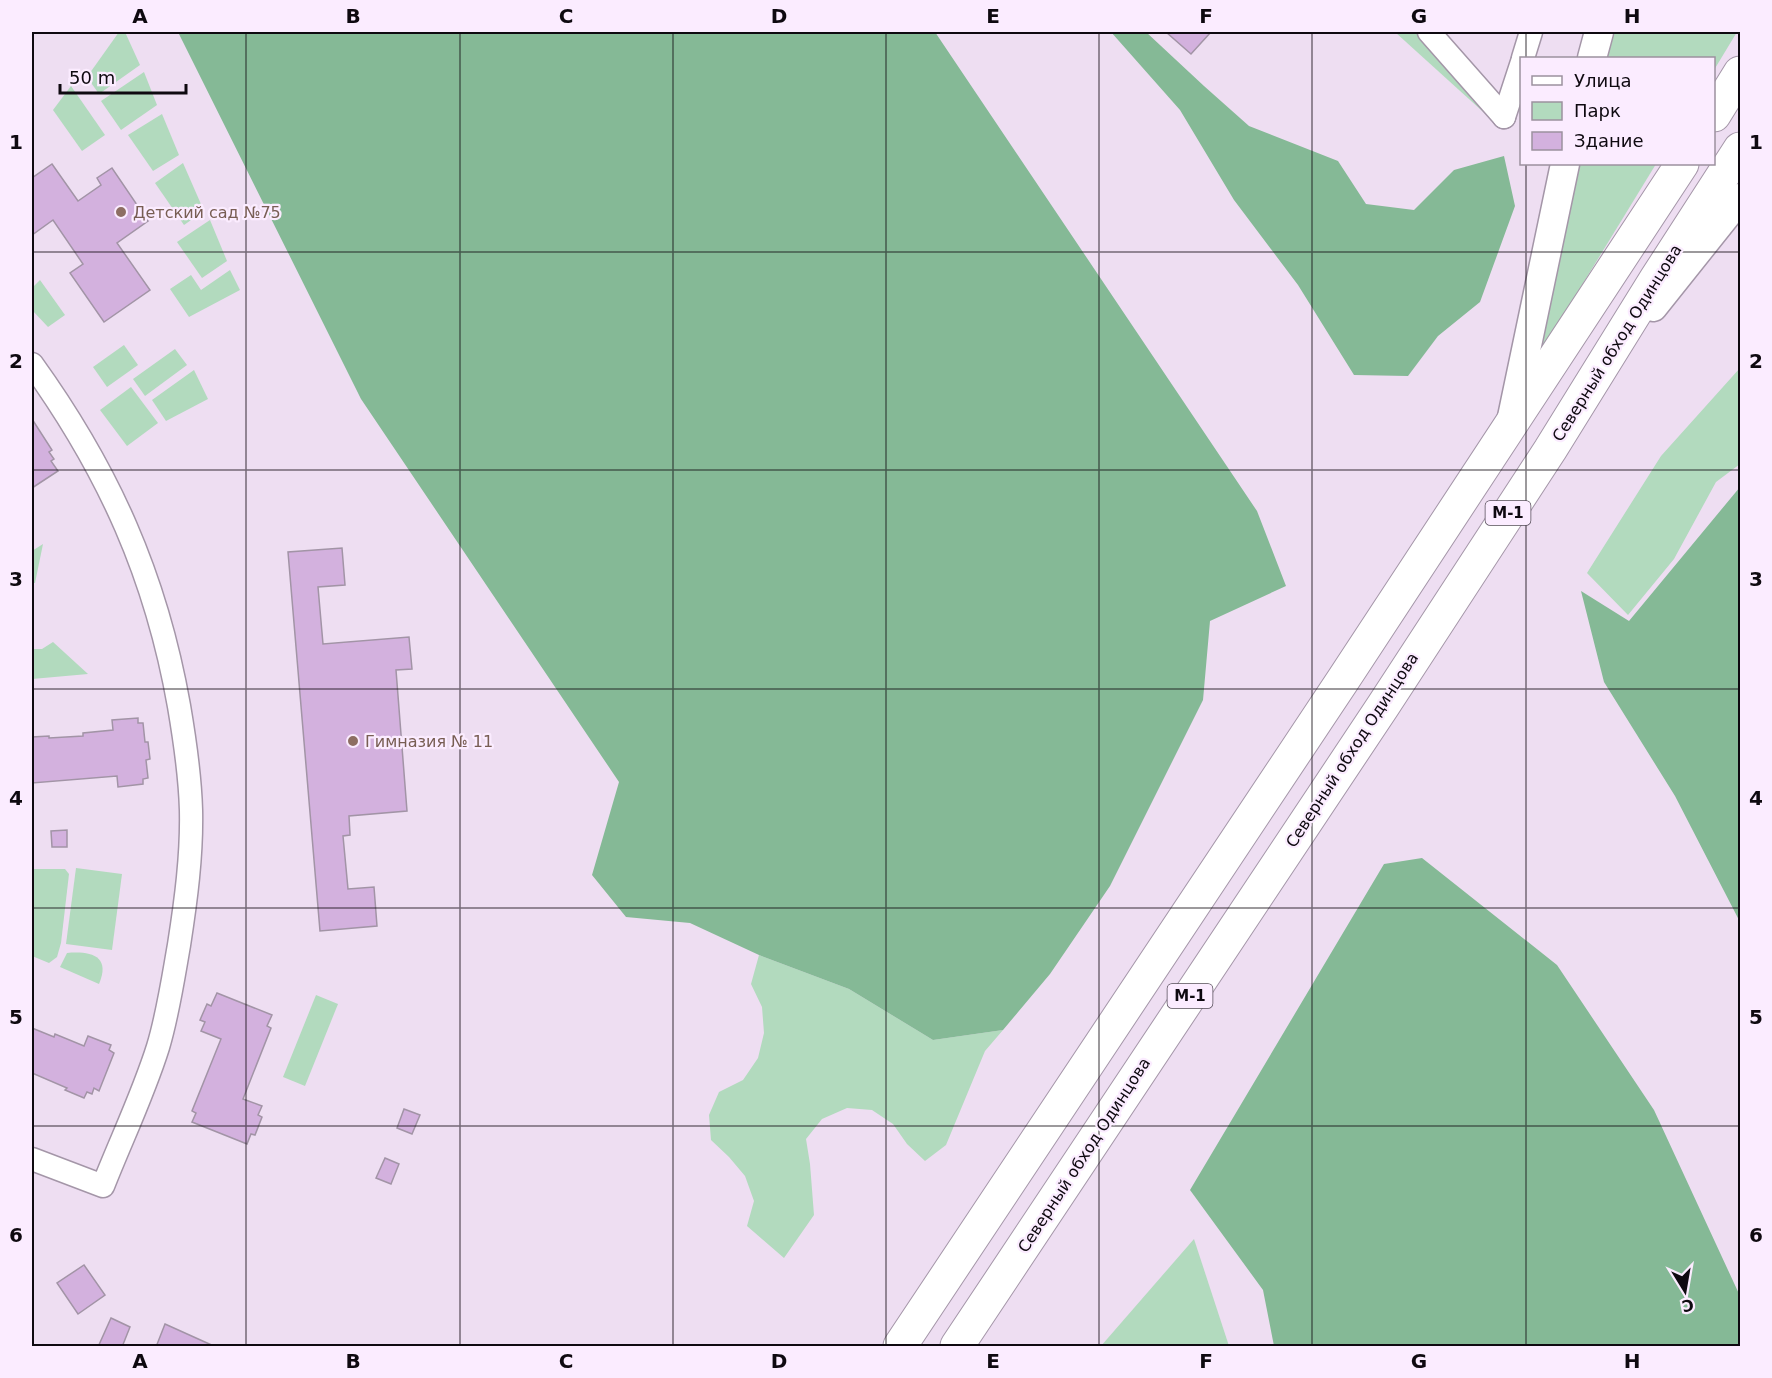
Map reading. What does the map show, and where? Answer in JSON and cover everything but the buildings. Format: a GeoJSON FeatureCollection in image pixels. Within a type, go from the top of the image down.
{"type":"FeatureCollection","features":[{"type":"Feature","properties":{"kind":"highway"},"geometry":{"type":"LineString","coordinates":[[1715,112],[1740,73]]}},
{"type":"Feature","properties":{"kind":"highway","name":"Северный обход Одинцова"},"geometry":{"type":"LineString","coordinates":[[957,1347],[1376,715],[1594,381],[1656,279],[1740,149]]}},
{"type":"Feature","properties":{"kind":"highway","name":"М-1"},"geometry":{"type":"LineString","coordinates":[[900,1347],[1337,690],[1681,165]]}},
{"type":"Feature","properties":{"kind":"main road"},"geometry":{"type":"LineString","coordinates":[[1592,57],[1599,32]]}},
{"type":"Feature","properties":{"kind":"main road","name":"М-1"},"geometry":{"type":"LineString","coordinates":[[1510,424],[1565,165]]}},
{"type":"Feature","properties":{"kind":"main road","name":"М-1"},"geometry":{"type":"LineString","coordinates":[[1594,381],[1740,198]]}},
{"type":"Feature","properties":{"kind":"street"},"geometry":{"type":"LineString","coordinates":[[1429,32],[1504,117],[1520,67]]}},
{"type":"Feature","properties":{"kind":"street"},"geometry":{"type":"LineString","coordinates":[[1523,57],[1531,32]]}},
{"type":"Feature","properties":{"kind":"street"},"geometry":{"type":"LineString","coordinates":[[32,364],[74,426],[98,467],[139,557],[169,653],[189,770],[191,812],[190,860],[185,908],[159,1046],[102,1186],[32,1159]]}},
{"type":"Feature","properties":{"kind":"green space"},"geometry":{"type":"Polygon","coordinates":[[[119,32],[125,32],[140,65],[99,94],[87,77],[119,32]]]}},
{"type":"Feature","properties":{"kind":"green space"},"geometry":{"type":"Polygon","coordinates":[[[178,32],[935,32],[1257,511],[1286,586],[1210,621],[1203,700],[1110,886],[1050,974],[1003,1030],[933,1040],[849,989],[759,955],[690,923],[626,917],[592,875],[619,782],[361,399],[178,32]]]}},
{"type":"Feature","properties":{"kind":"green space"},"geometry":{"type":"Polygon","coordinates":[[[1111,32],[1146,32],[1249,126],[1338,161],[1366,204],[1414,210],[1454,170],[1504,156],[1515,206],[1480,302],[1438,336],[1408,376],[1354,375],[1298,285],[1234,200],[1180,110],[1111,32]]]}},
{"type":"Feature","properties":{"kind":"green space"},"geometry":{"type":"Polygon","coordinates":[[[1395,32],[1433,32],[1496,91],[1496,110],[1491,119],[1395,32]]]}},
{"type":"Feature","properties":{"kind":"green space"},"geometry":{"type":"Polygon","coordinates":[[[1614,32],[1737,32],[1715,68],[1715,57],[1606,57],[1614,32]]]}},
{"type":"Feature","properties":{"kind":"green space"},"geometry":{"type":"Polygon","coordinates":[[[144,72],[157,105],[121,130],[101,101],[144,72]]]}},
{"type":"Feature","properties":{"kind":"green space"},"geometry":{"type":"Polygon","coordinates":[[[71,86],[105,135],[82,151],[53,110],[71,86]]]}},
{"type":"Feature","properties":{"kind":"green space"},"geometry":{"type":"Polygon","coordinates":[[[162,114],[179,155],[153,171],[128,135],[162,114]]]}},
{"type":"Feature","properties":{"kind":"green space"},"geometry":{"type":"Polygon","coordinates":[[[183,163],[204,211],[184,225],[155,183],[183,163]]]}},
{"type":"Feature","properties":{"kind":"green space"},"geometry":{"type":"Polygon","coordinates":[[[1579,165],[1655,165],[1530,370],[1579,165]]]}},
{"type":"Feature","properties":{"kind":"green space"},"geometry":{"type":"Polygon","coordinates":[[[210,220],[227,261],[202,278],[177,242],[210,220]]]}},
{"type":"Feature","properties":{"kind":"green space"},"geometry":{"type":"Polygon","coordinates":[[[230,270],[240,290],[189,317],[170,289],[191,275],[201,290],[230,270]]]}},
{"type":"Feature","properties":{"kind":"green space"},"geometry":{"type":"Polygon","coordinates":[[[40,280],[65,315],[48,327],[32,310],[32,288],[40,280]]]}},
{"type":"Feature","properties":{"kind":"green space"},"geometry":{"type":"Polygon","coordinates":[[[124,345],[138,365],[107,387],[93,367],[124,345]]]}},
{"type":"Feature","properties":{"kind":"green space"},"geometry":{"type":"Polygon","coordinates":[[[175,349],[187,365],[145,396],[133,379],[175,349]]]}},
{"type":"Feature","properties":{"kind":"green space"},"geometry":{"type":"Polygon","coordinates":[[[1740,368],[1740,464],[1716,482],[1674,559],[1628,615],[1587,573],[1661,456],[1740,368]]]}},
{"type":"Feature","properties":{"kind":"green space"},"geometry":{"type":"Polygon","coordinates":[[[194,370],[208,399],[166,421],[152,400],[194,370]]]}},
{"type":"Feature","properties":{"kind":"green space"},"geometry":{"type":"Polygon","coordinates":[[[131,387],[158,423],[127,446],[100,410],[131,387]]]}},
{"type":"Feature","properties":{"kind":"green space"},"geometry":{"type":"Polygon","coordinates":[[[1740,487],[1740,922],[1675,796],[1604,682],[1581,591],[1629,621],[1740,487]]]}},
{"type":"Feature","properties":{"kind":"green space"},"geometry":{"type":"Polygon","coordinates":[[[43,544],[35,583],[32,583],[32,551],[43,544]]]}},
{"type":"Feature","properties":{"kind":"green space"},"geometry":{"type":"Polygon","coordinates":[[[53,642],[88,674],[32,679],[32,649],[42,649],[53,642]]]}},
{"type":"Feature","properties":{"kind":"green space"},"geometry":{"type":"Polygon","coordinates":[[[1422,858],[1557,965],[1654,1110],[1740,1296],[1740,1346],[1274,1346],[1263,1290],[1190,1190],[1384,864],[1422,858]]]}},
{"type":"Feature","properties":{"kind":"green space"},"geometry":{"type":"Polygon","coordinates":[[[76,868],[122,874],[112,950],[66,944],[76,868]]]}},
{"type":"Feature","properties":{"kind":"green space"},"geometry":{"type":"Polygon","coordinates":[[[32,869],[65,869],[69,874],[61,943],[57,957],[49,963],[32,956],[32,869]]]}},
{"type":"Feature","properties":{"kind":"green space"},"geometry":{"type":"Polygon","coordinates":[[[67,953],[84,953],[96,957],[102,967],[99,984],[60,967],[67,953]]]}},
{"type":"Feature","properties":{"kind":"green space"},"geometry":{"type":"Polygon","coordinates":[[[759,955],[849,989],[933,1040],[1003,1030],[985,1051],[946,1145],[925,1161],[907,1144],[893,1124],[872,1110],[847,1108],[822,1119],[806,1139],[814,1215],[784,1258],[747,1226],[754,1201],[745,1176],[711,1140],[709,1115],[719,1092],[743,1080],[758,1058],[764,1033],[762,1007],[751,984],[759,955]]]}},
{"type":"Feature","properties":{"kind":"green space"},"geometry":{"type":"Polygon","coordinates":[[[316,995],[338,1004],[305,1086],[283,1077],[316,995]]]}},
{"type":"Feature","properties":{"kind":"green space"},"geometry":{"type":"Polygon","coordinates":[[[1194,1239],[1229,1346],[1101,1346],[1194,1239]]]}},
{"type":"Feature","properties":{"kind":"place","name":"Детский сад №75"},"geometry":{"type":"Point","coordinates":[121,212]}},
{"type":"Feature","properties":{"kind":"place","name":"Гимназия № 11"},"geometry":{"type":"Point","coordinates":[353,741]}}]}
